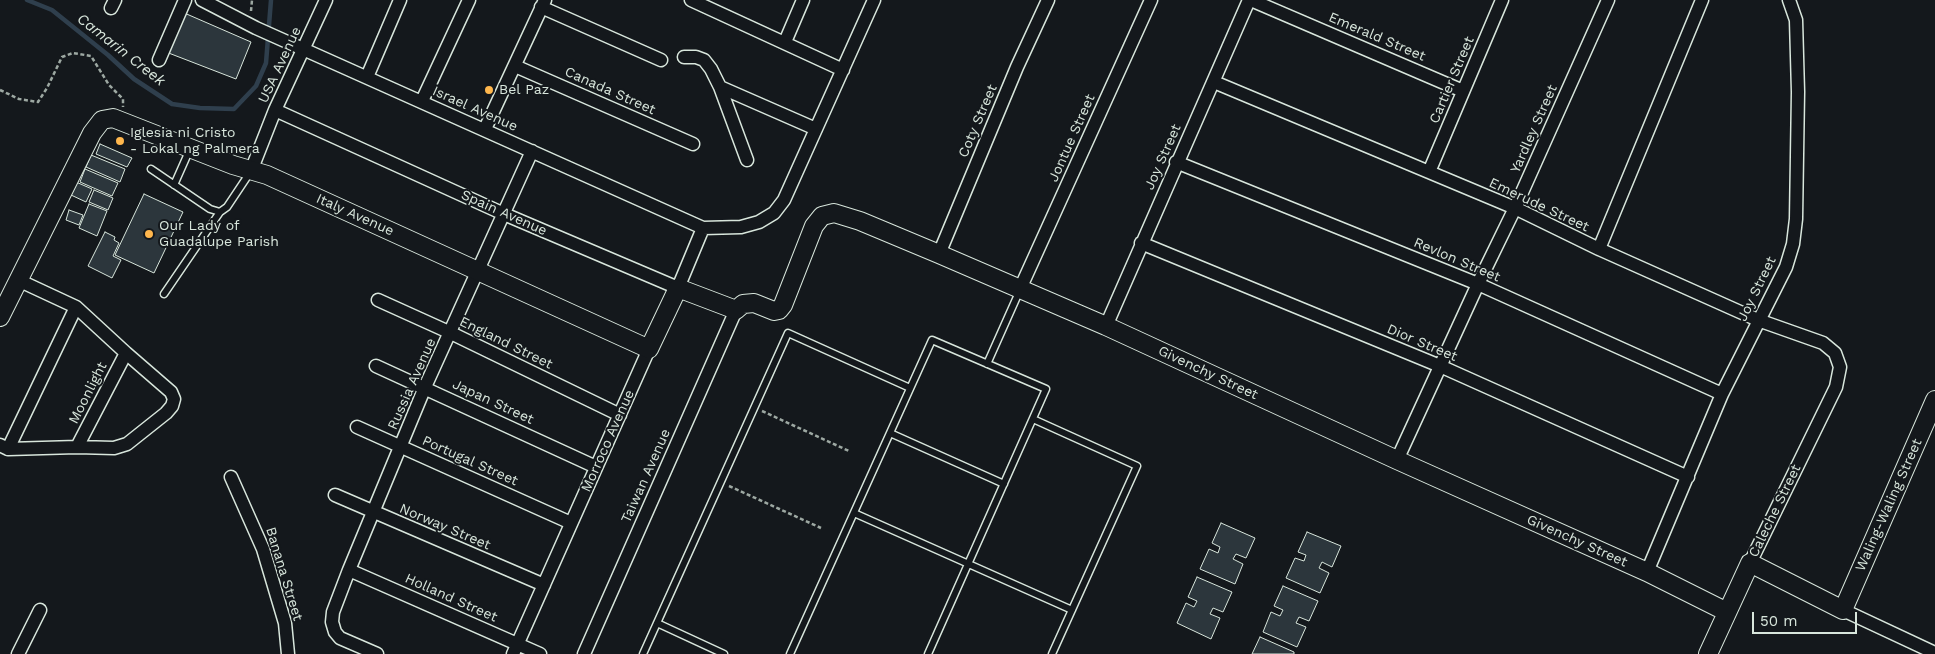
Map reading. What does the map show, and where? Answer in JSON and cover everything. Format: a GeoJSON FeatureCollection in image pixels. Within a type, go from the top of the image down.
{"type":"FeatureCollection","features":[{"type":"Feature","properties":{"kind":"street"},"geometry":{"type":"LineString","coordinates":[[158,60],[185,0]]}},
{"type":"Feature","properties":{"kind":"street","name":"Israel Avenue"},"geometry":{"type":"LineString","coordinates":[[202,0],[285,42],[422,101],[703,228],[741,227],[759,222],[774,213],[784,200],[874,0]]}},
{"type":"Feature","properties":{"kind":"street","name":"USA Avenue"},"geometry":{"type":"LineString","coordinates":[[251,171],[275,110],[326,0]]}},
{"type":"Feature","properties":{"kind":"street"},"geometry":{"type":"LineString","coordinates":[[367,77],[400,0]]}},
{"type":"Feature","properties":{"kind":"street"},"geometry":{"type":"LineString","coordinates":[[422,101],[469,0]]}},
{"type":"Feature","properties":{"kind":"street"},"geometry":{"type":"LineString","coordinates":[[691,0],[843,70]]}},
{"type":"Feature","properties":{"kind":"street"},"geometry":{"type":"LineString","coordinates":[[785,42],[803,0]]}},
{"type":"Feature","properties":{"kind":"street"},"geometry":{"type":"LineString","coordinates":[[863,0],[868,13]]}},
{"type":"Feature","properties":{"kind":"street","name":"Coty Street"},"geometry":{"type":"LineString","coordinates":[[939,254],[1017,67],[1048,0]]}},
{"type":"Feature","properties":{"kind":"street","name":"Jontue Street"},"geometry":{"type":"LineString","coordinates":[[1020,289],[1151,0]]}},
{"type":"Feature","properties":{"kind":"street","name":"Joy Street"},"geometry":{"type":"LineString","coordinates":[[1106,326],[1176,162],[1250,0]]}},
{"type":"Feature","properties":{"kind":"street","name":"Emerald Street"},"geometry":{"type":"LineString","coordinates":[[1250,0],[1463,91]]}},
{"type":"Feature","properties":{"kind":"street","name":"Cartier Street"},"geometry":{"type":"LineString","coordinates":[[1429,172],[1502,0]]}},
{"type":"Feature","properties":{"kind":"street","name":"Yardley Street"},"geometry":{"type":"LineString","coordinates":[[1397,460],[1515,208],[1608,0]]}},
{"type":"Feature","properties":{"kind":"street"},"geometry":{"type":"LineString","coordinates":[[1599,249],[1702,0]]}},
{"type":"Feature","properties":{"kind":"street","name":"Joy Street"},"geometry":{"type":"LineString","coordinates":[[1647,572],[1722,394],[1786,267],[1793,244],[1796,219],[1797,56],[1796,20],[1789,0]]}},
{"type":"Feature","properties":{"kind":"street"},"geometry":{"type":"LineString","coordinates":[[485,130],[543,4],[661,60]]}},
{"type":"Feature","properties":{"kind":"street"},"geometry":{"type":"LineString","coordinates":[[684,57],[696,57],[704,60],[711,68],[747,160]]}},
{"type":"Feature","properties":{"kind":"street","name":"Canada Street"},"geometry":{"type":"LineString","coordinates":[[515,66],[693,144]]}},
{"type":"Feature","properties":{"kind":"street","name":"Emerude Street"},"geometry":{"type":"LineString","coordinates":[[1214,82],[1515,208],[1599,249],[1758,320],[1823,343],[1835,353],[1840,367]]}},
{"type":"Feature","properties":{"kind":"street"},"geometry":{"type":"LineString","coordinates":[[720,87],[816,129]]}},
{"type":"Feature","properties":{"kind":"street","name":"Spain Avenue"},"geometry":{"type":"LineString","coordinates":[[275,110],[504,214],[678,288],[736,310]]}},
{"type":"Feature","properties":{"kind":"street","name":"Italy Avenue"},"geometry":{"type":"LineString","coordinates":[[18,280],[92,133],[102,120],[113,118],[251,171],[267,175],[649,349]]}},
{"type":"Feature","properties":{"kind":"street","name":"Russia Avenue"},"geometry":{"type":"LineString","coordinates":[[376,654],[340,638],[335,632],[332,622],[333,612],[425,387],[532,151]]}},
{"type":"Feature","properties":{"kind":"street","name":"Revlon Street"},"geometry":{"type":"LineString","coordinates":[[1176,162],[1478,284],[1722,394]]}},
{"type":"Feature","properties":{"kind":"street","name":"Givenchy Street"},"geometry":{"type":"LineString","coordinates":[[736,310],[744,304],[754,304],[774,311],[779,310],[783,305],[814,226],[822,216],[834,214],[860,221],[1106,326],[1397,460],[1647,572],[1727,612]]}},
{"type":"Feature","properties":{"kind":"street","name":"Morroco Avenue"},"geometry":{"type":"LineString","coordinates":[[515,649],[678,288],[703,228]]}},
{"type":"Feature","properties":{"kind":"street","name":"Dior Street"},"geometry":{"type":"LineString","coordinates":[[1141,243],[1440,366],[1688,477]]}},
{"type":"Feature","properties":{"kind":"street"},"geometry":{"type":"LineString","coordinates":[[2,309],[18,280],[76,307],[172,392],[174,399],[172,406],[126,444],[114,448],[4,447],[76,307]]}},
{"type":"Feature","properties":{"kind":"street","name":"England Street"},"geometry":{"type":"LineString","coordinates":[[378,300],[620,414]]}},
{"type":"Feature","properties":{"kind":"street","name":"Taiwan Avenue"},"geometry":{"type":"LineString","coordinates":[[584,654],[736,310]]}},
{"type":"Feature","properties":{"kind":"street","name":"Moonlight"},"geometry":{"type":"LineString","coordinates":[[77,447],[126,353]]}},
{"type":"Feature","properties":{"kind":"street","name":"Japan Street"},"geometry":{"type":"LineString","coordinates":[[376,366],[596,467]]}},
{"type":"Feature","properties":{"kind":"street","name":"Caleche Street"},"geometry":{"type":"LineString","coordinates":[[1708,654],[1836,387],[1840,367]]}},
{"type":"Feature","properties":{"kind":"street","name":"Waling-Waling Street"},"geometry":{"type":"LineString","coordinates":[[1842,610],[1935,400]]}},
{"type":"Feature","properties":{"kind":"street","name":"Portugal Street"},"geometry":{"type":"LineString","coordinates":[[357,427],[571,523]]}},
{"type":"Feature","properties":{"kind":"street","name":"Banana Street"},"geometry":{"type":"LineString","coordinates":[[231,477],[263,549],[285,623],[288,654]]}},
{"type":"Feature","properties":{"kind":"street","name":"Norway Street"},"geometry":{"type":"LineString","coordinates":[[335,495],[373,513],[544,585]]}},
{"type":"Feature","properties":{"kind":"street"},"geometry":{"type":"LineString","coordinates":[[1750,563],[1842,610],[1935,653]]}},
{"type":"Feature","properties":{"kind":"street","name":"Holland Street"},"geometry":{"type":"LineString","coordinates":[[349,570],[515,649],[540,654]]}},
{"type":"Feature","properties":{"kind":"street"},"geometry":{"type":"LineString","coordinates":[[18,654],[40,610]]}},
{"type":"Feature","properties":{"kind":"lane"},"geometry":{"type":"LineString","coordinates":[[174,185],[191,148]]}},
{"type":"Feature","properties":{"kind":"lane"},"geometry":{"type":"LineString","coordinates":[[152,169],[210,209],[220,212]]}},
{"type":"Feature","properties":{"kind":"lane"},"geometry":{"type":"LineString","coordinates":[[164,294],[220,212],[228,207],[251,171]]}},
{"type":"Feature","properties":{"kind":"lane"},"geometry":{"type":"LineString","coordinates":[[987,364],[1020,289]]}},
{"type":"Feature","properties":{"kind":"lane"},"geometry":{"type":"LineString","coordinates":[[643,654],[788,332],[910,388]]}},
{"type":"Feature","properties":{"kind":"lane"},"geometry":{"type":"LineString","coordinates":[[790,654],[932,340],[1046,389],[928,654]]}},
{"type":"Feature","properties":{"kind":"lane"},"geometry":{"type":"LineString","coordinates":[[1033,419],[1137,466],[1052,654]]}},
{"type":"Feature","properties":{"kind":"lane"},"geometry":{"type":"LineString","coordinates":[[890,433],[1004,484]]}},
{"type":"Feature","properties":{"kind":"lane"},"geometry":{"type":"LineString","coordinates":[[854,514],[1072,610]]}},
{"type":"Feature","properties":{"kind":"lane"},"geometry":{"type":"LineString","coordinates":[[657,623],[724,654]]}},
{"type":"Feature","properties":{"kind":"path"},"geometry":{"type":"LineString","coordinates":[[0,90],[19,99],[38,102],[62,57],[73,53],[91,56],[109,85],[123,99],[124,122]]}},
{"type":"Feature","properties":{"kind":"path"},"geometry":{"type":"LineString","coordinates":[[754,408],[850,451]]}},
{"type":"Feature","properties":{"kind":"path"},"geometry":{"type":"LineString","coordinates":[[720,482],[821,528]]}},
{"type":"Feature","properties":{"kind":"building"},"geometry":{"type":"Polygon","coordinates":[[[182,12],[251,42],[236,79],[166,52],[182,12]]]}},
{"type":"Feature","properties":{"kind":"building"},"geometry":{"type":"Polygon","coordinates":[[[100,144],[132,158],[127,167],[96,154],[100,144]]]}},
{"type":"Feature","properties":{"kind":"building"},"geometry":{"type":"Polygon","coordinates":[[[91,155],[125,169],[120,182],[86,167],[91,155]]]}},
{"type":"Feature","properties":{"kind":"building"},"geometry":{"type":"Polygon","coordinates":[[[85,169],[118,183],[112,196],[80,182],[85,169]]]}},
{"type":"Feature","properties":{"kind":"building"},"geometry":{"type":"Polygon","coordinates":[[[76,182],[92,189],[86,202],[71,195],[76,182]]]}},
{"type":"Feature","properties":{"kind":"building"},"geometry":{"type":"Polygon","coordinates":[[[94,190],[113,198],[108,210],[89,202],[94,190]]]}},
{"type":"Feature","properties":{"kind":"building","name":"Our Lady of Guadalupe Parish"},"geometry":{"type":"Polygon","coordinates":[[[144,194],[183,212],[154,273],[115,255],[144,194]]]}},
{"type":"Feature","properties":{"kind":"building"},"geometry":{"type":"Polygon","coordinates":[[[89,204],[107,211],[97,236],[79,228],[89,204]]]}},
{"type":"Feature","properties":{"kind":"building"},"geometry":{"type":"Polygon","coordinates":[[[69,210],[83,215],[79,225],[66,220],[69,210]]]}},
{"type":"Feature","properties":{"kind":"building"},"geometry":{"type":"Polygon","coordinates":[[[105,232],[115,237],[114,240],[119,243],[113,256],[121,260],[112,278],[88,266],[105,232]]]}},
{"type":"Feature","properties":{"kind":"building"},"geometry":{"type":"Polygon","coordinates":[[[1221,523],[1255,538],[1246,558],[1236,554],[1233,559],[1243,564],[1235,584],[1200,569],[1209,549],[1218,553],[1220,547],[1212,543],[1221,523]]]}},
{"type":"Feature","properties":{"kind":"building"},"geometry":{"type":"Polygon","coordinates":[[[1307,532],[1341,546],[1332,567],[1322,562],[1319,568],[1329,573],[1320,593],[1286,578],[1295,558],[1304,561],[1306,555],[1298,552],[1307,532]]]}},
{"type":"Feature","properties":{"kind":"building"},"geometry":{"type":"Polygon","coordinates":[[[1197,577],[1232,592],[1223,612],[1213,608],[1210,614],[1220,618],[1211,639],[1177,623],[1186,603],[1194,607],[1197,601],[1188,597],[1197,577]]]}},
{"type":"Feature","properties":{"kind":"building"},"geometry":{"type":"Polygon","coordinates":[[[1283,586],[1318,601],[1309,621],[1299,617],[1296,623],[1306,627],[1297,647],[1263,632],[1271,612],[1280,616],[1283,610],[1274,606],[1283,586]]]}},
{"type":"Feature","properties":{"kind":"building"},"geometry":{"type":"Polygon","coordinates":[[[1260,637],[1294,652],[1294,654],[1252,654],[1260,637]]]}},
{"type":"Feature","properties":{"kind":"waterway","name":"Camarin Creek"},"geometry":{"type":"LineString","coordinates":[[27,0],[52,10],[108,55],[134,79],[172,104],[200,108],[234,109],[256,86],[266,63],[271,0]]}},
{"type":"Feature","properties":{"kind":"place","name":"Bel Paz"},"geometry":{"type":"Point","coordinates":[489,90]}},
{"type":"Feature","properties":{"kind":"place","name":"Iglesia ni Cristo - Lokal ng Palmera"},"geometry":{"type":"Point","coordinates":[120,141]}},
{"type":"Feature","properties":{"kind":"place","name":"Our Lady of Guadalupe Parish"},"geometry":{"type":"Point","coordinates":[149,234]}}]}
